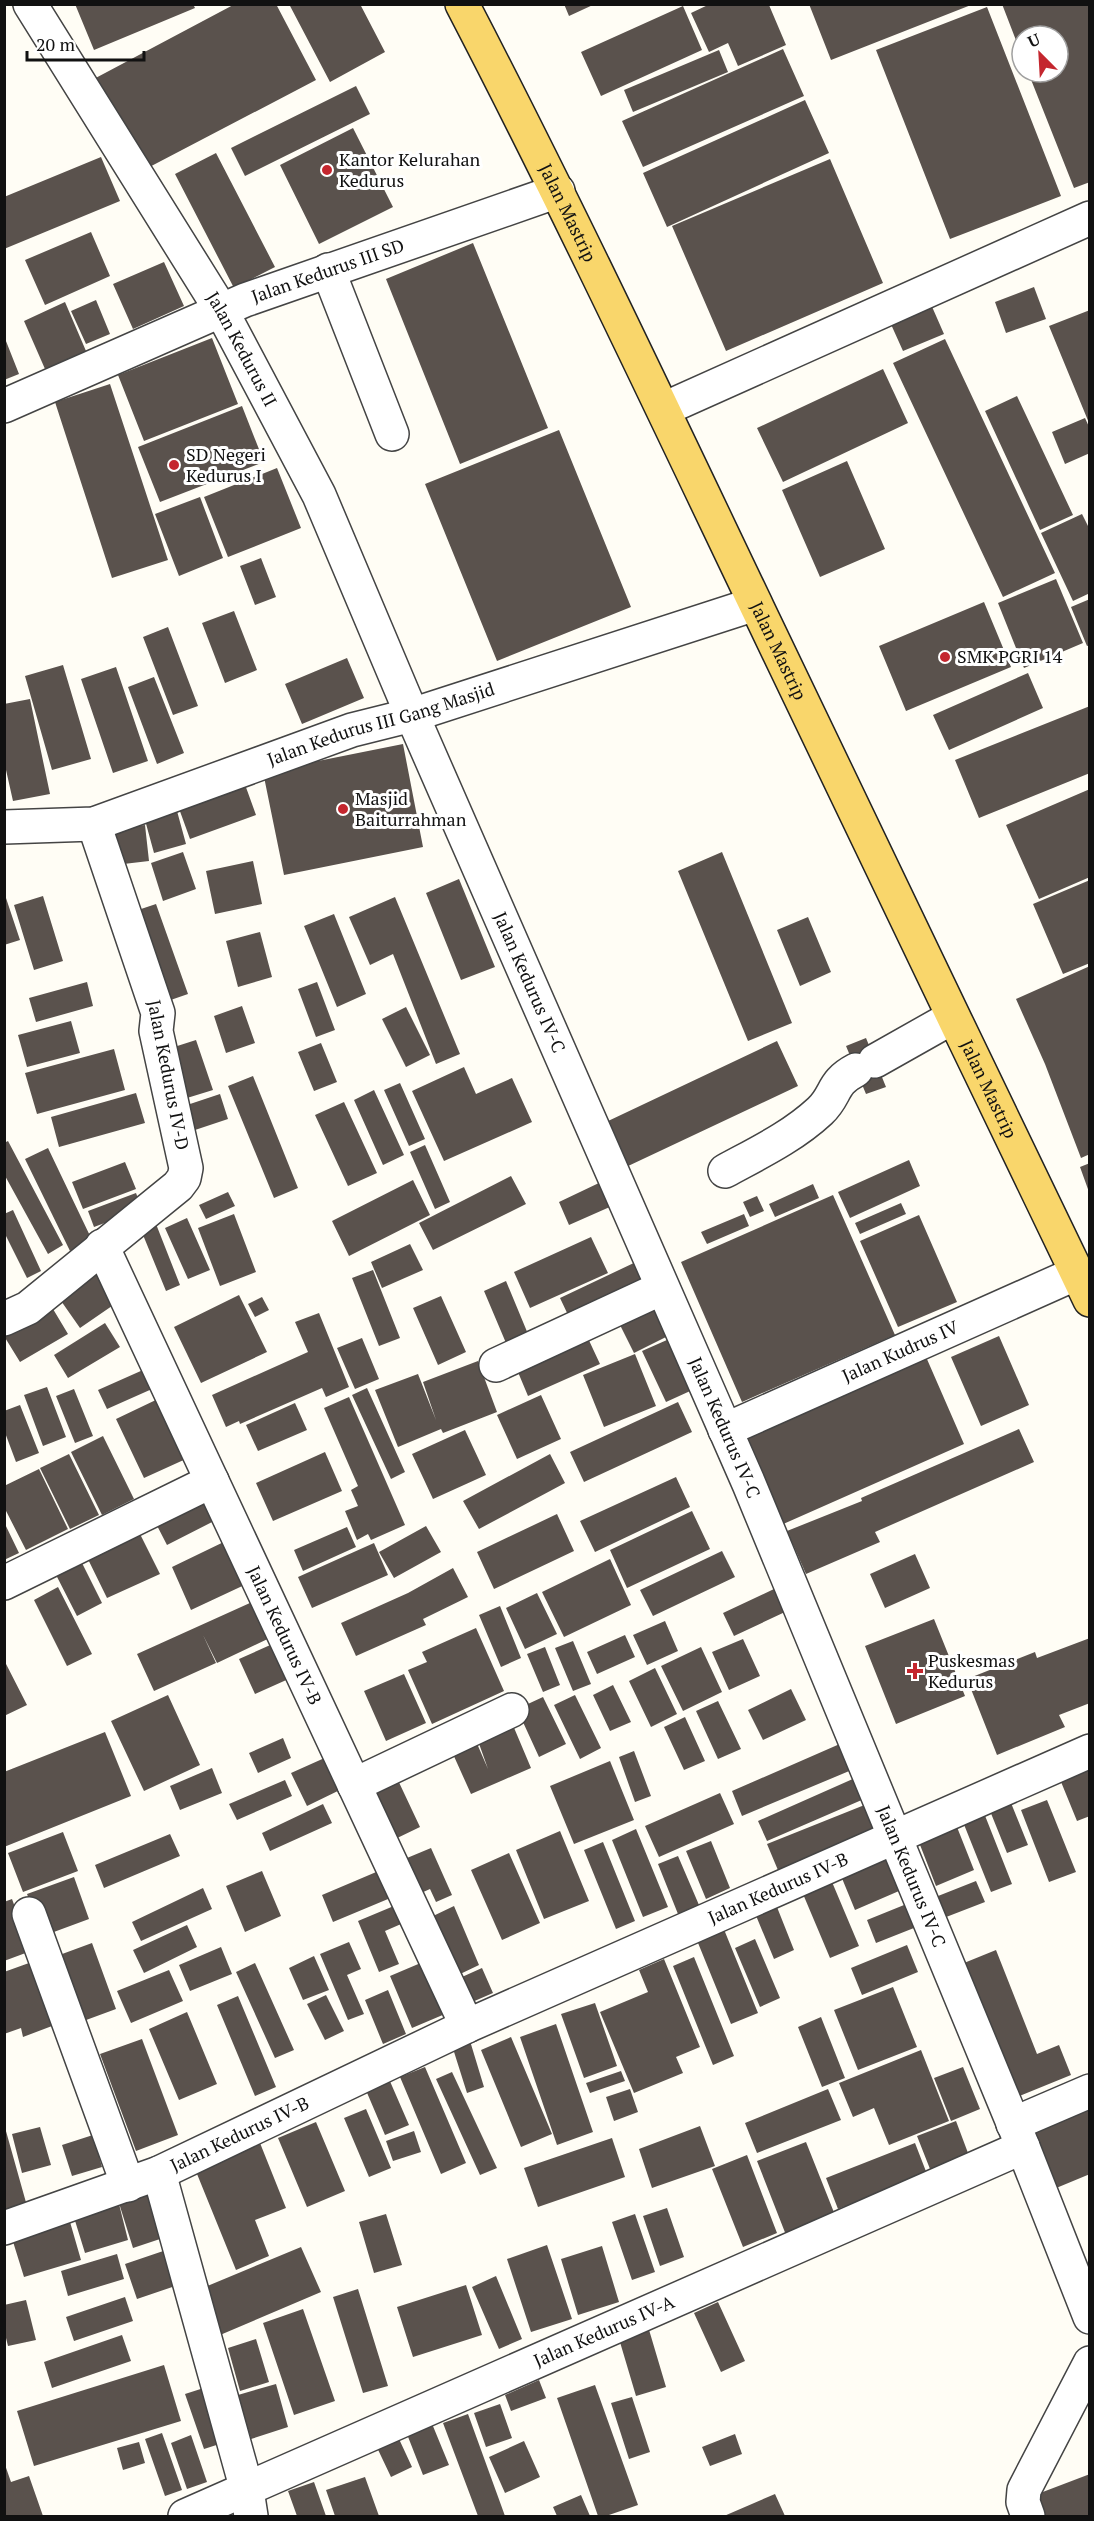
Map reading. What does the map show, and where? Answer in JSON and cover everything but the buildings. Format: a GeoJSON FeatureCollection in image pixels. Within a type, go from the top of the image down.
{"type":"FeatureCollection","features":[{"type":"Feature","properties":{"kind":"main road","name":"Jalan Mastrip"},"geometry":{"type":"LineString","coordinates":[[462,4],[558,191],[664,409],[1083,1286]]}},
{"type":"Feature","properties":{"kind":"street","name":"Jalan Kedurus II"},"geometry":{"type":"LineString","coordinates":[[30,4],[221,310],[319,495],[412,715]]}},
{"type":"Feature","properties":{"kind":"street","name":"Jalan Kedurus III SD"},"geometry":{"type":"LineString","coordinates":[[4,406],[221,310],[328,270],[558,191]]}},
{"type":"Feature","properties":{"kind":"street"},"geometry":{"type":"LineString","coordinates":[[664,409],[1089,218]]}},
{"type":"Feature","properties":{"kind":"street"},"geometry":{"type":"LineString","coordinates":[[328,270],[392,434]]}},
{"type":"Feature","properties":{"kind":"street","name":"Jalan Kedurus III Gang Masjid"},"geometry":{"type":"LineString","coordinates":[[4,827],[94,824],[352,730],[412,715],[756,604]]}},
{"type":"Feature","properties":{"kind":"street","name":"Jalan Kedurus IV-C"},"geometry":{"type":"LineString","coordinates":[[412,715],[725,1430],[1018,2136],[1089,2317]]}},
{"type":"Feature","properties":{"kind":"street","name":"Jalan Kedurus IV-D"},"geometry":{"type":"LineString","coordinates":[[4,1319],[28,1308],[178,1186],[184,1178],[186,1168],[156,1031],[158,1013],[94,824]]}},
{"type":"Feature","properties":{"kind":"street"},"geometry":{"type":"LineString","coordinates":[[725,1171],[790,1136],[823,1109],[841,1078],[954,1017]]}},
{"type":"Feature","properties":{"kind":"street","name":"Jalan Kedurus IV-B"},"geometry":{"type":"LineString","coordinates":[[102,1246],[467,2026]]}},
{"type":"Feature","properties":{"kind":"street","name":"Jalan Kudrus IV"},"geometry":{"type":"LineString","coordinates":[[725,1430],[1083,1286]]}},
{"type":"Feature","properties":{"kind":"street"},"geometry":{"type":"LineString","coordinates":[[496,1365],[662,1288]]}},
{"type":"Feature","properties":{"kind":"street"},"geometry":{"type":"LineString","coordinates":[[4,1583],[212,1481]]}},
{"type":"Feature","properties":{"kind":"street"},"geometry":{"type":"LineString","coordinates":[[354,1785],[512,1710]]}},
{"type":"Feature","properties":{"kind":"street","name":"Jalan Kedurus IV-B"},"geometry":{"type":"LineString","coordinates":[[4,2228],[159,2174],[467,2026],[1089,1751]]}},
{"type":"Feature","properties":{"kind":"street"},"geometry":{"type":"LineString","coordinates":[[29,1914],[128,2185]]}},
{"type":"Feature","properties":{"kind":"street","name":"Jalan Kedurus IV-A"},"geometry":{"type":"LineString","coordinates":[[185,2517],[249,2503],[1018,2136],[1089,2091]]}},
{"type":"Feature","properties":{"kind":"street"},"geometry":{"type":"LineString","coordinates":[[159,2174],[249,2503]]}},
{"type":"Feature","properties":{"kind":"street"},"geometry":{"type":"LineString","coordinates":[[1028,2517],[1023,2502],[1024,2490],[1089,2362]]}},
{"type":"Feature","properties":{"kind":"place","name":"Kantor Kelurahan Kedurus"},"geometry":{"type":"Point","coordinates":[327,170]}},
{"type":"Feature","properties":{"kind":"place","name":"SD Negeri Kedurus I"},"geometry":{"type":"Point","coordinates":[174,465]}},
{"type":"Feature","properties":{"kind":"place","name":"SMK PGRI 14"},"geometry":{"type":"Point","coordinates":[945,657]}},
{"type":"Feature","properties":{"kind":"place","name":"Masjid Baiturrahman"},"geometry":{"type":"Point","coordinates":[343,809]}},
{"type":"Feature","properties":{"kind":"place","name":"Puskesmas Kedurus"},"geometry":{"type":"Point","coordinates":[915,1671]}}]}
